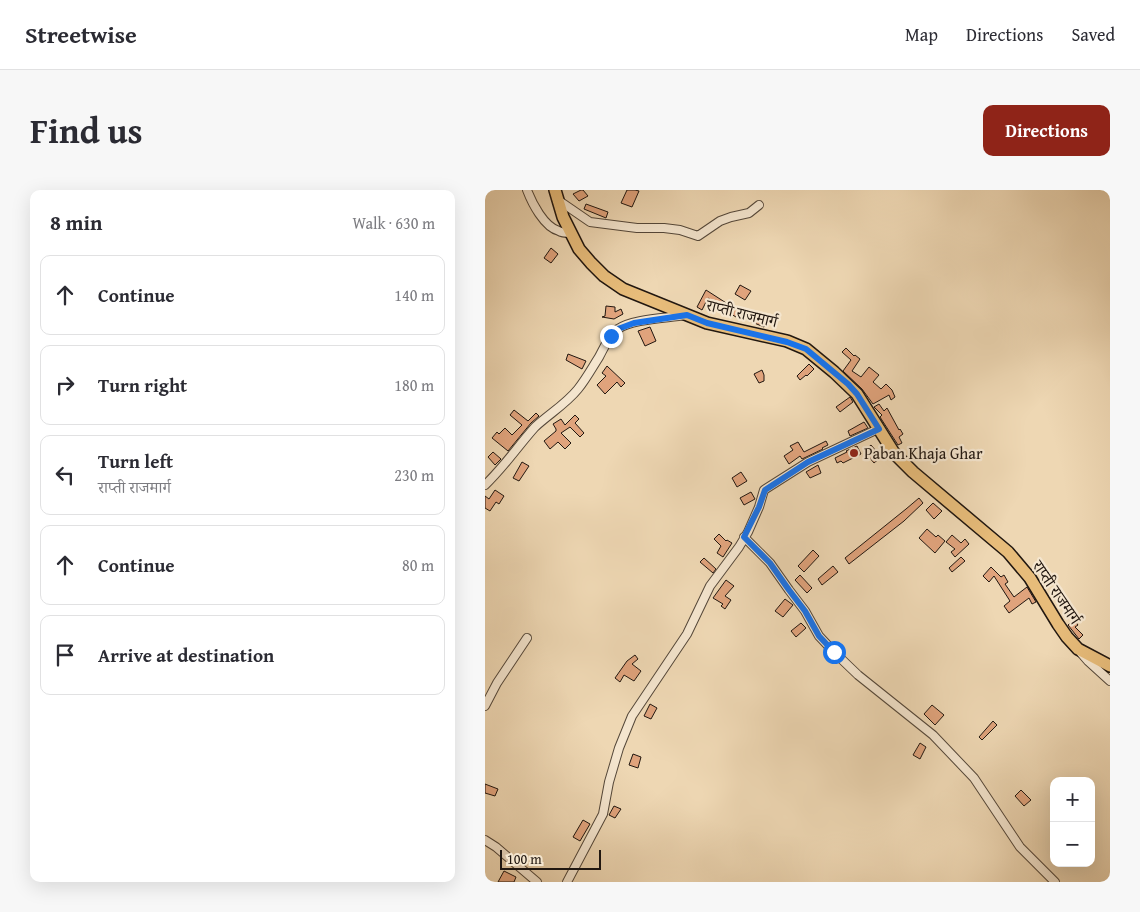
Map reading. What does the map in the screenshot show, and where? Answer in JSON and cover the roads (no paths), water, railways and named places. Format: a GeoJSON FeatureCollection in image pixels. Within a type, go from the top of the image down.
{"type":"FeatureCollection","features":[{"type":"Feature","properties":{"kind":"main road","name":"राप्ती राजमार्ग"},"geometry":{"type":"LineString","coordinates":[[556,195],[563,217],[579,249],[604,276],[623,289],[707,323],[787,342],[806,349],[834,372],[857,394],[887,444],[901,460],[1008,552],[1021,566],[1058,624],[1078,649],[1110,666]]}},
{"type":"Feature","properties":{"kind":"street"},"geometry":{"type":"LineString","coordinates":[[527,190],[533,206],[549,226],[557,231],[571,233]]}},
{"type":"Feature","properties":{"kind":"street"},"geometry":{"type":"LineString","coordinates":[[556,195],[590,222],[637,228],[680,230],[698,236],[720,220],[749,213],[759,205]]}},
{"type":"Feature","properties":{"kind":"street"},"geometry":{"type":"LineString","coordinates":[[485,485],[535,428],[577,391],[611,336],[618,329],[634,323],[687,315]]}},
{"type":"Feature","properties":{"kind":"street"},"geometry":{"type":"LineString","coordinates":[[567,882],[603,814],[609,782],[619,748],[632,716],[687,634],[710,586],[744,537],[765,490],[808,462],[879,429]]}},
{"type":"Feature","properties":{"kind":"street"},"geometry":{"type":"LineString","coordinates":[[744,537],[770,563],[805,611],[819,636],[858,675],[933,736],[973,778],[1019,847],[1055,882]]}},
{"type":"Feature","properties":{"kind":"street"},"geometry":{"type":"LineString","coordinates":[[485,706],[497,683],[527,638]]}},
{"type":"Feature","properties":{"kind":"street"},"geometry":{"type":"LineString","coordinates":[[1078,649],[1088,661],[1110,680]]}},
{"type":"Feature","properties":{"kind":"street"},"geometry":{"type":"LineString","coordinates":[[485,840],[537,882]]}},
{"type":"Feature","properties":{"kind":"place","name":"Paban Khaja Ghar"},"geometry":{"type":"Point","coordinates":[854,453]}}]}
